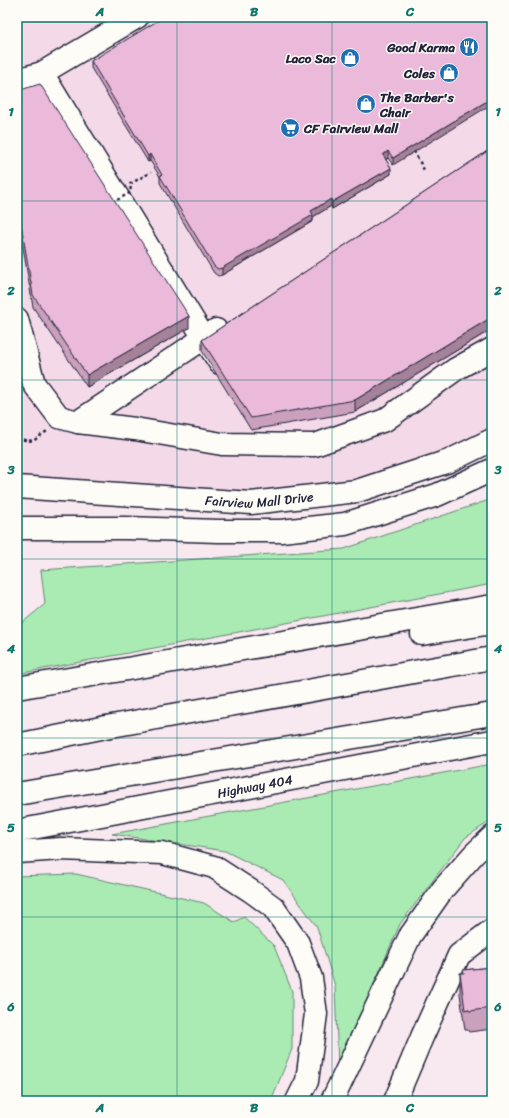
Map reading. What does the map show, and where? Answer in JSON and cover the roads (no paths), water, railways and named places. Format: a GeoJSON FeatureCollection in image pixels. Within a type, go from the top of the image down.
{"type":"FeatureCollection","features":[{"type":"Feature","properties":{"kind":"main road"},"geometry":{"type":"LineString","coordinates":[[17,80],[42,73],[137,17]]}},
{"type":"Feature","properties":{"kind":"main road"},"geometry":{"type":"LineString","coordinates":[[42,73],[112,202],[233,382]]}},
{"type":"Feature","properties":{"kind":"main road"},"geometry":{"type":"LineString","coordinates":[[17,319],[34,384],[59,417],[222,444],[315,445],[385,420],[456,368],[491,350]]}},
{"type":"Feature","properties":{"kind":"main road"},"geometry":{"type":"LineString","coordinates":[[70,420],[235,319]]}},
{"type":"Feature","properties":{"kind":"main road","name":"Fairview Mall Drive"},"geometry":{"type":"LineString","coordinates":[[17,487],[251,503],[357,491],[449,461],[492,440]]}},
{"type":"Feature","properties":{"kind":"main road"},"geometry":{"type":"LineString","coordinates":[[17,528],[126,528],[218,531],[281,531],[345,524],[437,495],[492,470]]}},
{"type":"Feature","properties":{"kind":"main road"},"geometry":{"type":"LineString","coordinates":[[17,688],[492,606]]}},
{"type":"Feature","properties":{"kind":"main road"},"geometry":{"type":"LineString","coordinates":[[17,701],[81,689],[492,623]]}},
{"type":"Feature","properties":{"kind":"main road"},"geometry":{"type":"LineString","coordinates":[[17,745],[113,726],[492,658]]}},
{"type":"Feature","properties":{"kind":"main road"},"geometry":{"type":"LineString","coordinates":[[17,794],[492,714]]}},
{"type":"Feature","properties":{"kind":"main road","name":"Highway 404"},"geometry":{"type":"LineString","coordinates":[[17,831],[492,741]]}},
{"type":"Feature","properties":{"kind":"main road"},"geometry":{"type":"LineString","coordinates":[[332,1101],[410,936],[443,889],[474,854],[492,837]]}},
{"type":"Feature","properties":{"kind":"main road"},"geometry":{"type":"LineString","coordinates":[[17,852],[61,849],[162,853],[214,867],[251,891],[273,908],[298,943],[311,978],[316,1014],[307,1081],[297,1101]]}},
{"type":"Feature","properties":{"kind":"main road"},"geometry":{"type":"LineString","coordinates":[[395,1101],[459,955],[492,930]]}},
{"type":"Feature","properties":{"kind":"place","name":"Good Karma"},"geometry":{"type":"Point","coordinates":[469,47]}},
{"type":"Feature","properties":{"kind":"place","name":"Laco Sac"},"geometry":{"type":"Point","coordinates":[350,58]}},
{"type":"Feature","properties":{"kind":"place","name":"Coles"},"geometry":{"type":"Point","coordinates":[449,73]}},
{"type":"Feature","properties":{"kind":"place","name":"The Barber's Chair"},"geometry":{"type":"Point","coordinates":[366,104]}},
{"type":"Feature","properties":{"kind":"place","name":"CF Fairview Mall"},"geometry":{"type":"Point","coordinates":[290,128]}}]}
